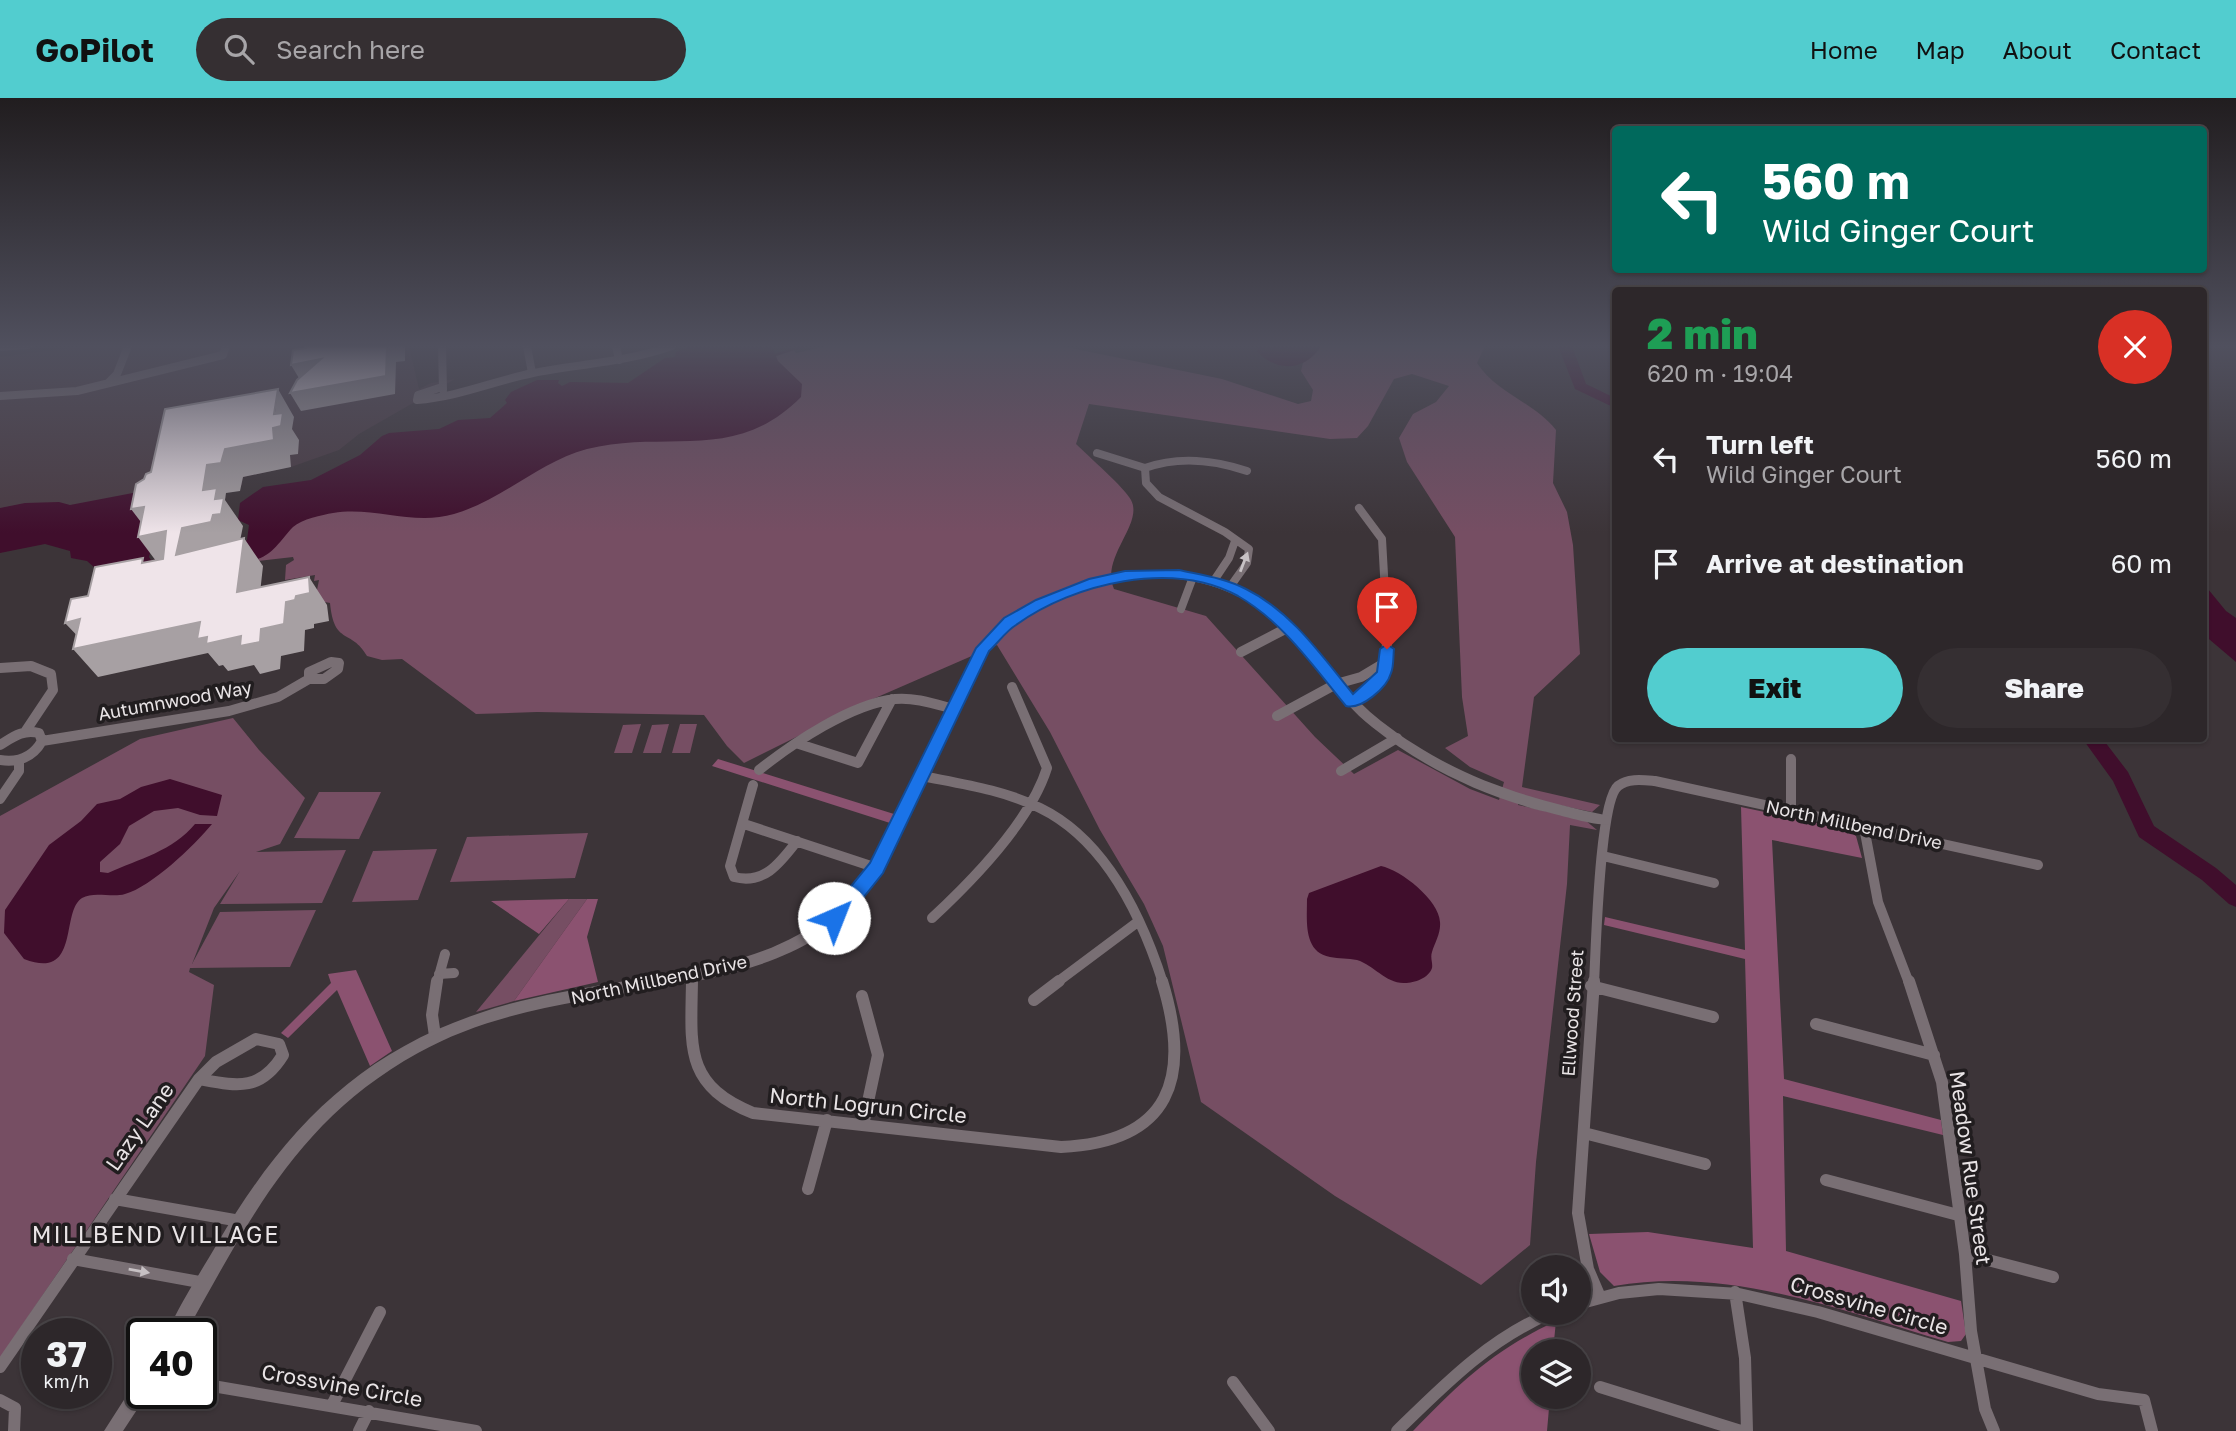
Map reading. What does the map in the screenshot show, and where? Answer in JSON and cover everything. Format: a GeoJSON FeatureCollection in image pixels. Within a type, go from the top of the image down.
{"type":"FeatureCollection","features":[{"type":"Feature","properties":{"kind":"street"},"geometry":{"type":"LineString","coordinates":[[1097,453],[1145,468],[1154,464],[1177,462],[1231,464],[1247,471]]}},
{"type":"Feature","properties":{"kind":"street"},"geometry":{"type":"LineString","coordinates":[[1145,468],[1146,483],[1159,497],[1224,532],[1249,549],[1247,563],[1230,587]]}},
{"type":"Feature","properties":{"kind":"street"},"geometry":{"type":"LineString","coordinates":[[1351,702],[1375,686],[1384,674],[1386,662],[1384,550],[1377,530],[1359,508]]}},
{"type":"Feature","properties":{"kind":"street"},"geometry":{"type":"LineString","coordinates":[[1213,582],[1229,558],[1235,541]]}},
{"type":"Feature","properties":{"kind":"street","name":"North Millbend Drive"},"geometry":{"type":"LineString","coordinates":[[184,1318],[240,1221],[284,1157],[324,1114],[368,1078],[435,1036],[473,1021],[511,1011],[692,976],[771,955],[813,933],[849,903],[877,868],[984,648],[997,632],[1023,613],[1089,584],[1111,578],[1161,574],[1193,576],[1230,587],[1257,602],[1289,627],[1351,702],[1427,758],[1492,792],[1605,820]]}},
{"type":"Feature","properties":{"kind":"street"},"geometry":{"type":"LineString","coordinates":[[1181,609],[1193,576]]}},
{"type":"Feature","properties":{"kind":"street"},"geometry":{"type":"LineString","coordinates":[[1241,652],[1289,627]]}},
{"type":"Feature","properties":{"kind":"street"},"geometry":{"type":"LineString","coordinates":[[1277,716],[1336,684],[1354,681],[1386,662]]}},
{"type":"Feature","properties":{"kind":"street"},"geometry":{"type":"LineString","coordinates":[[0,668],[30,666],[51,674],[53,690],[25,732],[0,745]]}},
{"type":"Feature","properties":{"kind":"street","name":"Autumnwood Way"},"geometry":{"type":"LineString","coordinates":[[43,741],[229,711],[278,697],[309,679]]}},
{"type":"Feature","properties":{"kind":"street"},"geometry":{"type":"LineString","coordinates":[[932,918],[949,904],[1031,803],[1046,777],[1046,768],[1012,687]]}},
{"type":"Feature","properties":{"kind":"street"},"geometry":{"type":"LineString","coordinates":[[760,770],[775,757],[865,706],[907,698],[954,709]]}},
{"type":"Feature","properties":{"kind":"street"},"geometry":{"type":"LineString","coordinates":[[799,744],[858,762],[892,699]]}},
{"type":"Feature","properties":{"kind":"street"},"geometry":{"type":"LineString","coordinates":[[1,762],[19,760],[34,752],[43,741],[39,733],[25,732]]}},
{"type":"Feature","properties":{"kind":"street"},"geometry":{"type":"LineString","coordinates":[[1342,771],[1397,738]]}},
{"type":"Feature","properties":{"kind":"street"},"geometry":{"type":"LineString","coordinates":[[1791,759],[1791,811]]}},
{"type":"Feature","properties":{"kind":"street"},"geometry":{"type":"LineString","coordinates":[[0,799],[19,771],[19,760]]}},
{"type":"Feature","properties":{"kind":"street"},"geometry":{"type":"LineString","coordinates":[[922,776],[1031,803],[1063,820],[1090,845],[1125,895],[1139,921],[1034,1000]]}},
{"type":"Feature","properties":{"kind":"street","name":"Ellwood Street"},"geometry":{"type":"LineString","coordinates":[[1600,1297],[1588,1269],[1578,1213],[1591,986],[1607,799],[1621,783],[1637,779],[1669,784]]}},
{"type":"Feature","properties":{"kind":"street","name":"North Millbend Drive"},"geometry":{"type":"LineString","coordinates":[[1669,784],[2038,864]]}},
{"type":"Feature","properties":{"kind":"street"},"geometry":{"type":"LineString","coordinates":[[753,785],[730,866],[734,877],[744,881],[756,881],[770,873],[797,841]]}},
{"type":"Feature","properties":{"kind":"street"},"geometry":{"type":"LineString","coordinates":[[744,824],[877,868]]}},
{"type":"Feature","properties":{"kind":"street","name":"Meadow Rue Street"},"geometry":{"type":"LineString","coordinates":[[1864,827],[1868,863],[1878,902],[1934,1055],[1946,1109],[1975,1357],[1985,1409],[1994,1431]]}},
{"type":"Feature","properties":{"kind":"street"},"geometry":{"type":"LineString","coordinates":[[1603,856],[1714,883]]}},
{"type":"Feature","properties":{"kind":"street","name":"North Logrun Circle"},"geometry":{"type":"LineString","coordinates":[[692,976],[691,1052],[698,1073],[711,1091],[722,1100],[753,1113],[1060,1147],[1108,1143],[1127,1136],[1141,1126],[1163,1103],[1171,1086],[1175,1065],[1165,988],[1150,942],[1139,921]]}},
{"type":"Feature","properties":{"kind":"street"},"geometry":{"type":"LineString","coordinates":[[435,1036],[431,1008],[445,954]]}},
{"type":"Feature","properties":{"kind":"street"},"geometry":{"type":"LineString","coordinates":[[439,974],[454,974]]}},
{"type":"Feature","properties":{"kind":"street"},"geometry":{"type":"LineString","coordinates":[[1591,986],[1713,1017]]}},
{"type":"Feature","properties":{"kind":"street"},"geometry":{"type":"LineString","coordinates":[[862,996],[878,1055],[863,1125]]}},
{"type":"Feature","properties":{"kind":"street"},"geometry":{"type":"LineString","coordinates":[[1816,1024],[1934,1055]]}},
{"type":"Feature","properties":{"kind":"street","name":"Lazy Lane"},"geometry":{"type":"LineString","coordinates":[[0,1367],[199,1079],[216,1062],[256,1039],[279,1044],[282,1055],[276,1068],[264,1080],[248,1086],[199,1079]]}},
{"type":"Feature","properties":{"kind":"street"},"geometry":{"type":"LineString","coordinates":[[808,1189],[827,1120]]}},
{"type":"Feature","properties":{"kind":"street"},"geometry":{"type":"LineString","coordinates":[[1584,1133],[1704,1164]]}},
{"type":"Feature","properties":{"kind":"street"},"geometry":{"type":"LineString","coordinates":[[1826,1180],[1958,1215]]}},
{"type":"Feature","properties":{"kind":"street","name":"Lazy Lane"},"geometry":{"type":"LineString","coordinates":[[116,1199],[240,1221]]}},
{"type":"Feature","properties":{"kind":"street"},"geometry":{"type":"LineString","coordinates":[[1965,1254],[2053,1277]]}},
{"type":"Feature","properties":{"kind":"street"},"geometry":{"type":"LineString","coordinates":[[73,1259],[205,1283]]}},
{"type":"Feature","properties":{"kind":"street","name":"Crossvine Circle"},"geometry":{"type":"LineString","coordinates":[[1591,1300],[1629,1291],[1679,1288],[1735,1292],[1823,1314],[2098,1394],[2144,1400],[2152,1431]]}},
{"type":"Feature","properties":{"kind":"street"},"geometry":{"type":"LineString","coordinates":[[1735,1292],[1745,1358],[1747,1431]]}},
{"type":"Feature","properties":{"kind":"street"},"geometry":{"type":"LineString","coordinates":[[332,1405],[380,1312]]}},
{"type":"Feature","properties":{"kind":"street"},"geometry":{"type":"LineString","coordinates":[[1397,1431],[1482,1350],[1524,1325]]}},
{"type":"Feature","properties":{"kind":"street"},"geometry":{"type":"LineString","coordinates":[[1233,1382],[1269,1431]]}},
{"type":"Feature","properties":{"kind":"street","name":"Crossvine Circle"},"geometry":{"type":"LineString","coordinates":[[217,1387],[476,1431]]}},
{"type":"Feature","properties":{"kind":"street"},"geometry":{"type":"LineString","coordinates":[[1600,1387],[1741,1431]]}},
{"type":"Feature","properties":{"kind":"street"},"geometry":{"type":"LineString","coordinates":[[0,1401],[15,1408],[14,1431]]}},
{"type":"Feature","properties":{"kind":"street"},"geometry":{"type":"LineString","coordinates":[[113,1431],[128,1409]]}},
{"type":"Feature","properties":{"kind":"street"},"geometry":{"type":"LineString","coordinates":[[359,1431],[369,1412]]}},
{"type":"Feature","properties":{"kind":"shaded area"},"geometry":{"type":"Polygon","coordinates":[[[0,408],[404,408],[359,434],[339,450],[291,467],[243,477],[242,485],[0,529],[0,408]]]}},
{"type":"Feature","properties":{"kind":"shaded area"},"geometry":{"type":"Polygon","coordinates":[[[501,408],[788,408],[776,418],[751,431],[725,438],[616,444],[587,449],[553,463],[472,508],[454,514],[424,518],[348,512],[312,518],[297,524],[272,551],[254,560],[95,568],[87,561],[71,558],[70,551],[45,544],[0,553],[0,508],[25,503],[59,502],[70,505],[138,492],[152,545],[149,557],[151,560],[233,550],[247,540],[249,525],[238,520],[240,503],[263,487],[311,480],[360,455],[389,433],[439,429],[458,420],[490,418],[501,408]]]}},
{"type":"Feature","properties":{"kind":"shaded area"},"geometry":{"type":"Polygon","coordinates":[[[609,408],[1088,408],[1076,444],[1128,495],[1133,509],[1132,520],[1113,565],[1111,577],[1114,589],[1206,616],[1315,737],[1354,774],[1398,750],[1470,789],[1499,800],[1504,782],[1470,767],[1445,748],[1468,736],[1462,697],[1455,537],[1407,462],[1399,438],[1413,414],[1424,408],[1531,408],[1556,430],[1553,483],[1567,512],[1573,545],[1580,654],[1534,697],[1522,787],[1600,805],[1592,812],[1520,797],[1518,805],[1585,820],[1597,830],[1570,825],[1567,884],[1536,1162],[1530,1245],[1481,1285],[1335,1196],[1201,1102],[1163,946],[1144,904],[1100,830],[1050,732],[997,645],[873,699],[744,763],[727,746],[704,715],[537,712],[476,714],[402,659],[382,660],[367,656],[361,647],[339,631],[330,603],[315,600],[319,580],[314,581],[315,575],[285,580],[286,565],[294,560],[293,557],[258,561],[261,540],[268,531],[609,408]]]}},
{"type":"Feature","properties":{"kind":"shaded area"},"geometry":{"type":"Polygon","coordinates":[[[1118,408],[1378,408],[1368,426],[1357,438],[1330,439],[1118,408]]]}},
{"type":"Feature","properties":{"kind":"shaded area"},"geometry":{"type":"Polygon","coordinates":[[[2207,588],[2226,611],[2236,618],[2236,662],[2207,637],[2207,588]]]}},
{"type":"Feature","properties":{"kind":"shaded area"},"geometry":{"type":"Polygon","coordinates":[[[233,718],[305,798],[280,844],[256,852],[346,850],[322,903],[220,904],[240,871],[214,908],[192,964],[220,912],[316,910],[290,967],[190,968],[189,972],[214,985],[205,1056],[27,1318],[21,1318],[21,1327],[0,1358],[0,816],[140,739],[233,718]]]}},
{"type":"Feature","properties":{"kind":"shaded area"},"geometry":{"type":"Polygon","coordinates":[[[641,724],[632,753],[614,753],[623,725],[641,724]]]}},
{"type":"Feature","properties":{"kind":"shaded area"},"geometry":{"type":"Polygon","coordinates":[[[669,724],[661,753],[643,753],[652,725],[669,724]]]}},
{"type":"Feature","properties":{"kind":"shaded area"},"geometry":{"type":"Polygon","coordinates":[[[680,724],[697,724],[690,753],[672,753],[680,724]]]}},
{"type":"Feature","properties":{"kind":"shaded area"},"geometry":{"type":"Polygon","coordinates":[[[718,759],[894,814],[890,823],[712,766],[718,759]]]}},
{"type":"Feature","properties":{"kind":"shaded area"},"geometry":{"type":"Polygon","coordinates":[[[170,779],[222,795],[217,816],[200,815],[178,808],[154,811],[129,826],[120,844],[100,862],[100,872],[108,873],[166,848],[195,824],[212,824],[172,865],[135,890],[120,895],[92,895],[82,898],[72,917],[62,953],[54,961],[42,963],[24,959],[4,933],[5,910],[49,845],[81,821],[97,804],[120,799],[141,787],[170,779]]]}},
{"type":"Feature","properties":{"kind":"shaded area"},"geometry":{"type":"Polygon","coordinates":[[[319,792],[381,792],[359,839],[294,838],[319,792]]]}},
{"type":"Feature","properties":{"kind":"shaded area"},"geometry":{"type":"Polygon","coordinates":[[[1741,807],[1846,829],[1856,836],[1862,858],[1772,840],[1784,1079],[1941,1120],[1943,1135],[1783,1096],[1786,1251],[1961,1301],[1966,1334],[1961,1341],[1948,1342],[1784,1294],[1700,1282],[1657,1281],[1614,1286],[1600,1272],[1589,1234],[1648,1232],[1753,1248],[1745,959],[1604,925],[1605,917],[1745,950],[1741,807]]]}},
{"type":"Feature","properties":{"kind":"shaded area"},"geometry":{"type":"Polygon","coordinates":[[[588,833],[575,878],[450,882],[467,837],[588,833]]]}},
{"type":"Feature","properties":{"kind":"shaded area"},"geometry":{"type":"Polygon","coordinates":[[[437,849],[418,900],[352,902],[373,851],[437,849]]]}},
{"type":"Feature","properties":{"kind":"shaded area"},"geometry":{"type":"Polygon","coordinates":[[[1381,866],[1399,873],[1418,887],[1438,913],[1440,926],[1431,954],[1432,968],[1428,975],[1417,981],[1398,983],[1357,960],[1321,954],[1315,949],[1308,934],[1309,893],[1381,866]]]}},
{"type":"Feature","properties":{"kind":"shaded area"},"geometry":{"type":"Polygon","coordinates":[[[569,899],[587,899],[514,1001],[476,1012],[569,899]]]}},
{"type":"Feature","properties":{"kind":"shaded area"},"geometry":{"type":"Polygon","coordinates":[[[569,899],[539,934],[491,901],[569,899]]]}},
{"type":"Feature","properties":{"kind":"shaded area"},"geometry":{"type":"Polygon","coordinates":[[[587,899],[598,899],[587,937],[598,982],[514,1001],[587,899]]]}},
{"type":"Feature","properties":{"kind":"shaded area"},"geometry":{"type":"Polygon","coordinates":[[[356,970],[392,1051],[370,1066],[337,990],[288,1038],[281,1033],[331,983],[328,974],[356,970]]]}},
{"type":"Feature","properties":{"kind":"shaded area"},"geometry":{"type":"Polygon","coordinates":[[[1548,1325],[1556,1325],[1554,1339],[1522,1339],[1548,1325]]]}},
{"type":"Feature","properties":{"kind":"shaded area"},"geometry":{"type":"Polygon","coordinates":[[[1521,1340],[1521,1409],[1549,1409],[1547,1431],[1413,1431],[1478,1369],[1521,1340]]]}},
{"type":"Feature","properties":{"kind":"building"},"geometry":{"type":"Polygon","coordinates":[[[275,408],[274,414],[283,413],[281,426],[273,428],[274,440],[225,449],[221,463],[207,465],[203,490],[217,488],[215,499],[224,498],[221,514],[213,515],[211,522],[182,528],[176,555],[244,538],[237,592],[309,577],[310,593],[296,596],[295,600],[286,602],[284,624],[261,629],[260,642],[240,646],[241,636],[206,644],[207,637],[197,639],[200,622],[73,649],[80,619],[65,623],[71,599],[88,596],[95,567],[143,558],[142,563],[163,559],[166,531],[138,537],[144,507],[131,509],[136,484],[151,472],[165,409],[275,408]]]}},
{"type":"Feature","properties":{"kind":"waterway"},"geometry":{"type":"LineString","coordinates":[[2094,742],[2121,777],[2146,831],[2209,874],[2236,898]]}},
{"type":"Feature","properties":{"kind":"district","name":"MILLBEND VILLAGE"},"geometry":{"type":"Point","coordinates":[156,1235]}},
{"type":"Feature","properties":{"kind":"route"},"geometry":{"type":"LineString","coordinates":[[834,918],[877,868],[984,648],[1009,622],[1041,604],[1089,584],[1125,575],[1193,576],[1230,587],[1274,614],[1289,627],[1351,702],[1375,686],[1384,674],[1387,649]]}}]}
